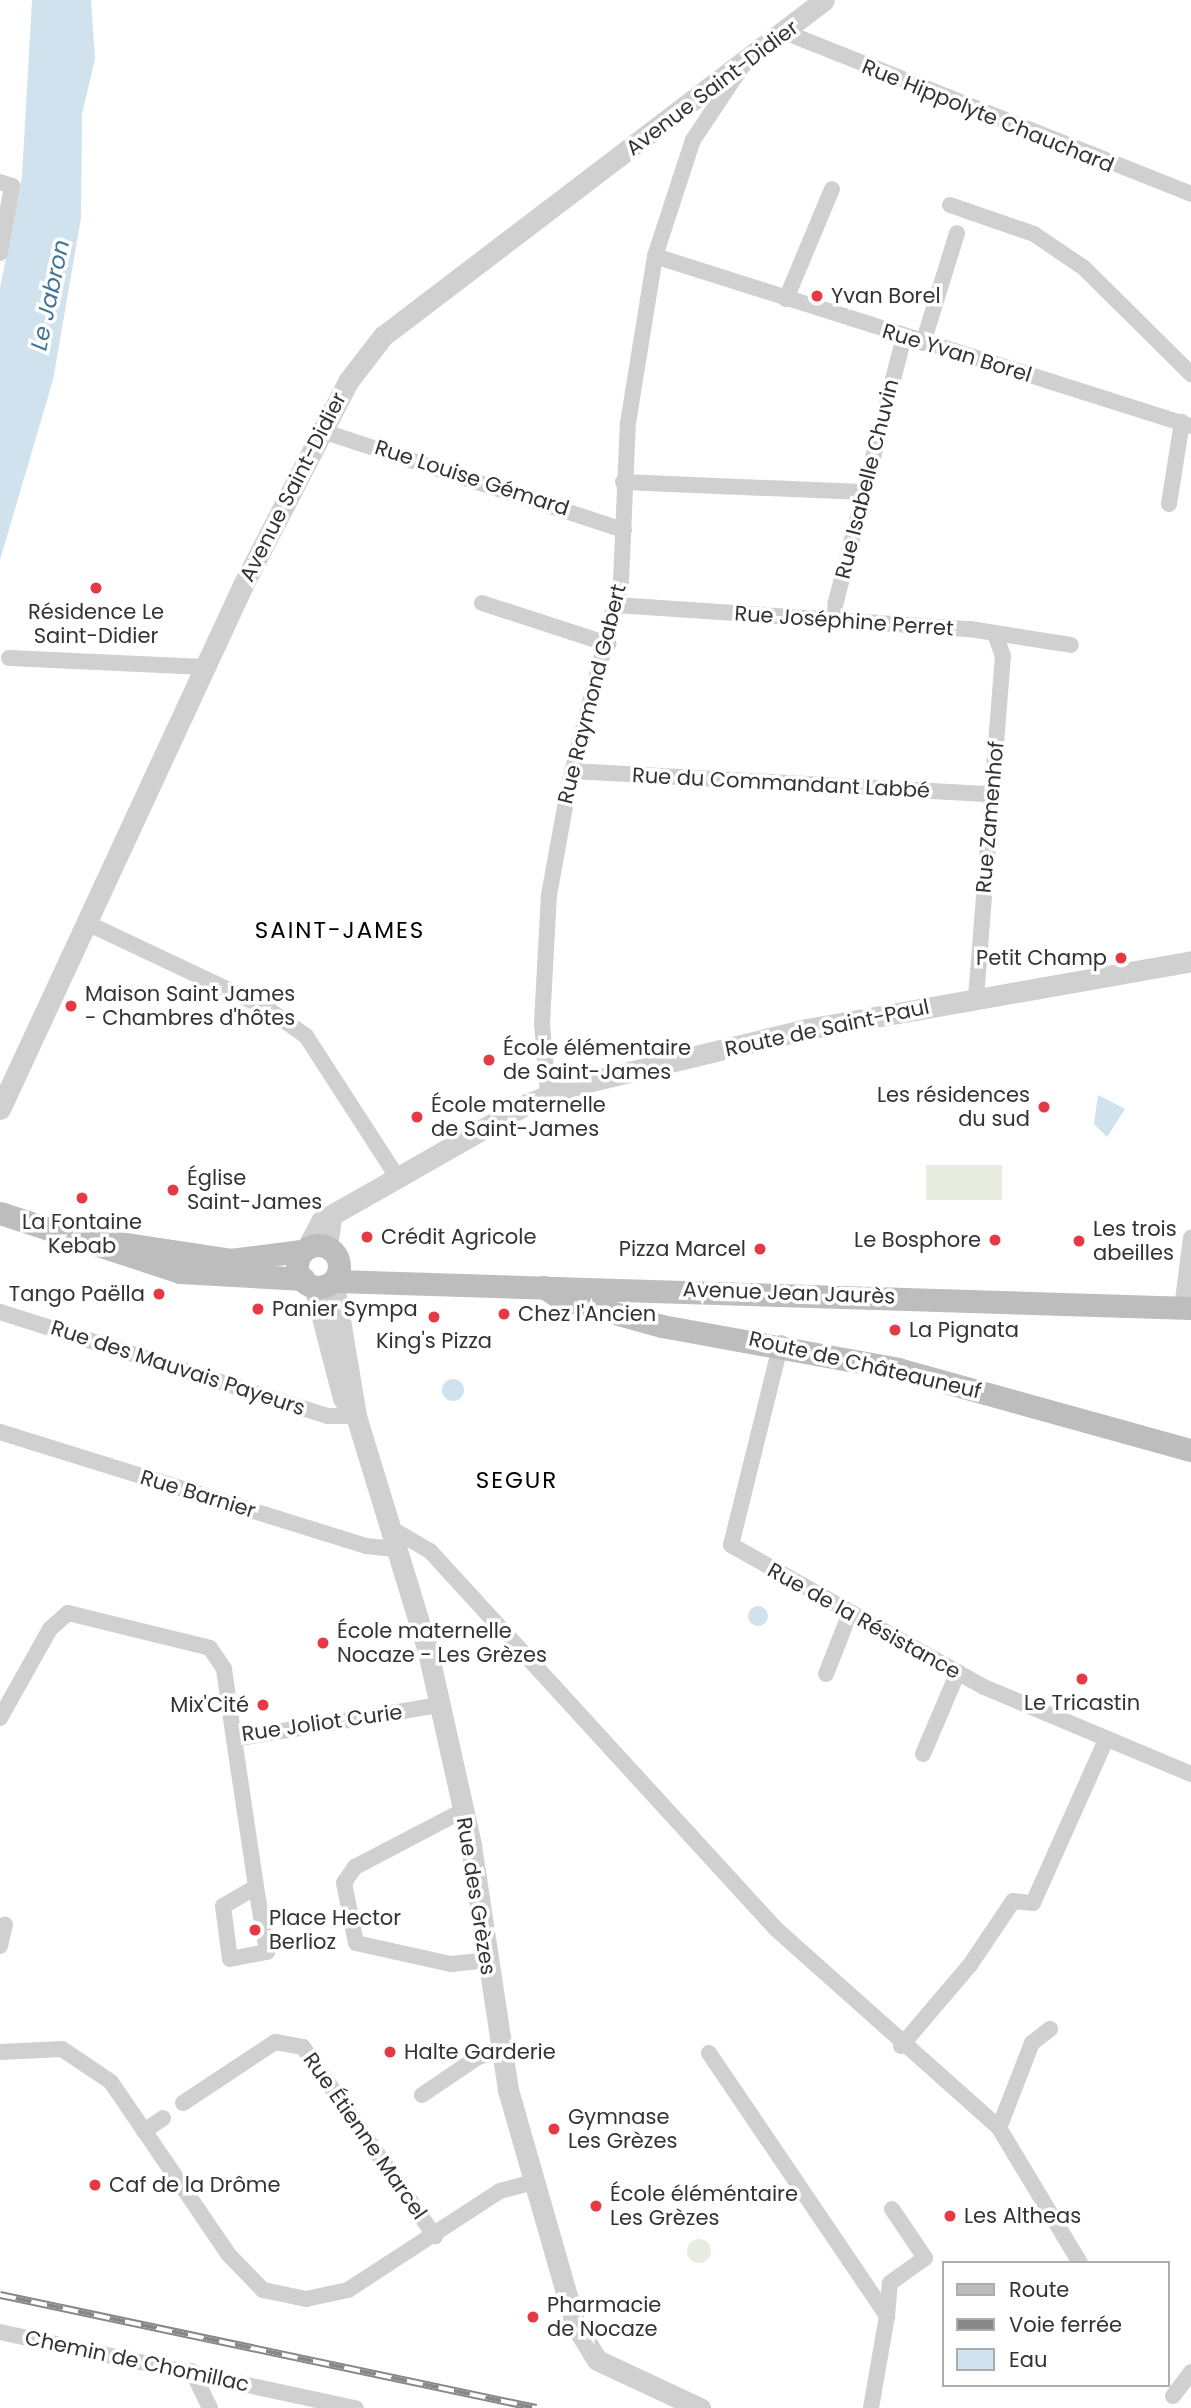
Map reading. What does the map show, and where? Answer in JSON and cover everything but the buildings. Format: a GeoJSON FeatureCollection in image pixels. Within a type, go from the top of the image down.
{"type":"FeatureCollection","features":[{"type":"Feature","properties":{"kind":"main road","name":"Avenue Jean Jaurès"},"geometry":{"type":"LineString","coordinates":[[0,1213],[84,1239],[230,1260],[320,1267],[388,1280],[1187,1308]]}},
{"type":"Feature","properties":{"kind":"main road","name":"Route de Châteauneuf"},"geometry":{"type":"LineString","coordinates":[[541,1284],[560,1298],[662,1326],[781,1343],[1191,1450]]}},
{"type":"Feature","properties":{"kind":"street","name":"Avenue Saint-Didier"},"geometry":{"type":"LineString","coordinates":[[0,1109],[205,667],[319,430],[383,336],[787,33],[824,0]]}},
{"type":"Feature","properties":{"kind":"street","name":"Rue Hippolyte Chauchard"},"geometry":{"type":"LineString","coordinates":[[787,33],[1191,194]]}},
{"type":"Feature","properties":{"kind":"street","name":"Rue Raymond Gabert"},"geometry":{"type":"LineString","coordinates":[[548,1095],[542,1023],[549,895],[573,771],[615,605],[624,530],[623,482],[655,256],[693,140],[743,65]]}},
{"type":"Feature","properties":{"kind":"street"},"geometry":{"type":"LineString","coordinates":[[693,140],[697,100]]}},
{"type":"Feature","properties":{"kind":"street"},"geometry":{"type":"LineString","coordinates":[[0,253],[6,184]]}},
{"type":"Feature","properties":{"kind":"street"},"geometry":{"type":"LineString","coordinates":[[786,299],[832,189]]}},
{"type":"Feature","properties":{"kind":"street"},"geometry":{"type":"LineString","coordinates":[[950,205],[1034,234],[1084,268],[1191,374]]}},
{"type":"Feature","properties":{"kind":"street"},"geometry":{"type":"LineString","coordinates":[[923,343],[957,233]]}},
{"type":"Feature","properties":{"kind":"street","name":"Rue Yvan Borel"},"geometry":{"type":"LineString","coordinates":[[655,256],[904,337],[1186,424],[1169,504]]}},
{"type":"Feature","properties":{"kind":"street","name":"Rue Isabelle Chuvin"},"geometry":{"type":"LineString","coordinates":[[831,621],[904,337]]}},
{"type":"Feature","properties":{"kind":"street","name":"Rue Louise Gémard"},"geometry":{"type":"LineString","coordinates":[[319,430],[624,530]]}},
{"type":"Feature","properties":{"kind":"street"},"geometry":{"type":"LineString","coordinates":[[623,482],[863,492]]}},
{"type":"Feature","properties":{"kind":"street"},"geometry":{"type":"LineString","coordinates":[[481,603],[607,644]]}},
{"type":"Feature","properties":{"kind":"street","name":"Rue Joséphine Perret"},"geometry":{"type":"LineString","coordinates":[[615,605],[984,630],[996,637],[1071,645]]}},
{"type":"Feature","properties":{"kind":"street","name":"Rue Zamenhof"},"geometry":{"type":"LineString","coordinates":[[976,998],[1003,656],[996,637]]}},
{"type":"Feature","properties":{"kind":"street"},"geometry":{"type":"LineString","coordinates":[[9,658],[205,667]]}},
{"type":"Feature","properties":{"kind":"street","name":"Rue du Commandant Labbé"},"geometry":{"type":"LineString","coordinates":[[573,771],[990,794]]}},
{"type":"Feature","properties":{"kind":"street"},"geometry":{"type":"LineString","coordinates":[[87,923],[265,1007],[306,1036],[399,1180]]}},
{"type":"Feature","properties":{"kind":"street","name":"Route de Saint-Paul"},"geometry":{"type":"LineString","coordinates":[[320,1267],[331,1219],[548,1095],[807,1029],[1191,961]]}},
{"type":"Feature","properties":{"kind":"street"},"geometry":{"type":"LineString","coordinates":[[1187,1308],[1191,1238]]}},
{"type":"Feature","properties":{"kind":"street","name":"Rue des Grèzes"},"geometry":{"type":"LineString","coordinates":[[320,1267],[343,1398],[356,1416],[395,1539],[440,1705],[489,1960],[500,2051],[533,2182],[575,2324],[588,2351],[608,2367],[698,2408]]}},
{"type":"Feature","properties":{"kind":"street","name":"Rue des Mauvais Payeurs"},"geometry":{"type":"LineString","coordinates":[[0,1312],[139,1353],[328,1416],[356,1416]]}},
{"type":"Feature","properties":{"kind":"street","name":"Rue de la Résistance"},"geometry":{"type":"LineString","coordinates":[[781,1343],[731,1545],[958,1672],[1106,1740],[1191,1774]]}},
{"type":"Feature","properties":{"kind":"street","name":"Rue Barnier"},"geometry":{"type":"LineString","coordinates":[[0,1432],[366,1546],[395,1539]]}},
{"type":"Feature","properties":{"kind":"street"},"geometry":{"type":"LineString","coordinates":[[395,1539],[430,1551],[653,1801],[776,1929],[901,2046],[999,2128],[1079,2261]]}},
{"type":"Feature","properties":{"kind":"street","name":"Rue Joliot Curie"},"geometry":{"type":"LineString","coordinates":[[0,1717],[58,1621],[68,1613],[88,1614],[203,1644],[219,1656],[234,1739],[440,1705]]}},
{"type":"Feature","properties":{"kind":"street"},"geometry":{"type":"LineString","coordinates":[[826,1674],[850,1613]]}},
{"type":"Feature","properties":{"kind":"street"},"geometry":{"type":"LineString","coordinates":[[923,1754],[958,1672]]}},
{"type":"Feature","properties":{"kind":"street"},"geometry":{"type":"LineString","coordinates":[[234,1739],[256,1887]]}},
{"type":"Feature","properties":{"kind":"street"},"geometry":{"type":"LineString","coordinates":[[901,2046],[970,1965],[1013,1901],[1033,1903],[1106,1740]]}},
{"type":"Feature","properties":{"kind":"street"},"geometry":{"type":"LineString","coordinates":[[462,1811],[355,1867],[344,1883],[356,1942],[451,1964],[489,1960]]}},
{"type":"Feature","properties":{"kind":"street"},"geometry":{"type":"LineString","coordinates":[[0,1946],[5,1925]]}},
{"type":"Feature","properties":{"kind":"street"},"geometry":{"type":"LineString","coordinates":[[999,2128],[1032,2043],[1050,2029]]}},
{"type":"Feature","properties":{"kind":"street","name":"Rue Étienne Marcel"},"geometry":{"type":"LineString","coordinates":[[183,2103],[275,2042],[303,2047],[435,2236]]}},
{"type":"Feature","properties":{"kind":"street"},"geometry":{"type":"LineString","coordinates":[[0,2052],[47,2048],[75,2055],[111,2082],[229,2255],[263,2290],[333,2296],[435,2236],[500,2191],[533,2182]]}},
{"type":"Feature","properties":{"kind":"street"},"geometry":{"type":"LineString","coordinates":[[422,2095],[478,2057],[500,2051]]}},
{"type":"Feature","properties":{"kind":"street"},"geometry":{"type":"LineString","coordinates":[[709,2053],[887,2316]]}},
{"type":"Feature","properties":{"kind":"street"},"geometry":{"type":"LineString","coordinates":[[144,2131],[163,2118]]}},
{"type":"Feature","properties":{"kind":"street"},"geometry":{"type":"LineString","coordinates":[[870,2408],[887,2316],[890,2283],[925,2258],[892,2209]]}},
{"type":"Feature","properties":{"kind":"street","name":"Chemin de Chomillac"},"geometry":{"type":"LineString","coordinates":[[0,2332],[356,2408]]}},
{"type":"Feature","properties":{"kind":"street"},"geometry":{"type":"LineString","coordinates":[[192,2371],[204,2406]]}},
{"type":"Feature","properties":{"kind":"street"},"geometry":{"type":"LineString","coordinates":[[1173,2396],[1191,2372]]}},
{"type":"Feature","properties":{"kind":"shaded area"},"geometry":{"type":"Polygon","coordinates":[[[926,1165],[1002,1165],[1002,1200],[926,1200],[926,1165]]]}},
{"type":"Feature","properties":{"kind":"shaded area"},"geometry":{"type":"Polygon","coordinates":[[[699,2239],[707,2243],[711,2251],[707,2259],[699,2263],[691,2259],[687,2251],[691,2243],[699,2239]]]}},
{"type":"Feature","properties":{"kind":"water","name":"Le Jabron"},"geometry":{"type":"Polygon","coordinates":[[[32,0],[91,0],[95,59],[82,114],[81,218],[53,380],[0,560],[0,288],[22,177],[32,0]]]}},
{"type":"Feature","properties":{"kind":"water"},"geometry":{"type":"Polygon","coordinates":[[[1098,1095],[1125,1109],[1107,1137],[1094,1124],[1098,1095]]]}},
{"type":"Feature","properties":{"kind":"water"},"geometry":{"type":"Polygon","coordinates":[[[453,1379],[461,1382],[464,1390],[461,1398],[453,1401],[445,1398],[442,1390],[445,1382],[453,1379]]]}},
{"type":"Feature","properties":{"kind":"water"},"geometry":{"type":"Polygon","coordinates":[[[758,1606],[765,1609],[768,1616],[765,1623],[758,1626],[751,1623],[748,1616],[751,1609],[758,1606]]]}},
{"type":"Feature","properties":{"kind":"railway"},"geometry":{"type":"LineString","coordinates":[[0,2295],[536,2408]]}},
{"type":"Feature","properties":{"kind":"place","name":"Yvan Borel"},"geometry":{"type":"Point","coordinates":[817,296]}},
{"type":"Feature","properties":{"kind":"place","name":"Résidence Le Saint-Didier"},"geometry":{"type":"Point","coordinates":[96,588]}},
{"type":"Feature","properties":{"kind":"place","name":"Petit Champ"},"geometry":{"type":"Point","coordinates":[1121,958]}},
{"type":"Feature","properties":{"kind":"place","name":"Maison Saint James - Chambres d'hôtes"},"geometry":{"type":"Point","coordinates":[71,1006]}},
{"type":"Feature","properties":{"kind":"place","name":"École élémentaire de Saint-James"},"geometry":{"type":"Point","coordinates":[489,1060]}},
{"type":"Feature","properties":{"kind":"place","name":"Les résidences du sud"},"geometry":{"type":"Point","coordinates":[1044,1107]}},
{"type":"Feature","properties":{"kind":"place","name":"École maternelle de Saint-James"},"geometry":{"type":"Point","coordinates":[417,1117]}},
{"type":"Feature","properties":{"kind":"place","name":"Église Saint-James"},"geometry":{"type":"Point","coordinates":[173,1190]}},
{"type":"Feature","properties":{"kind":"place","name":"La Fontaine Kebab"},"geometry":{"type":"Point","coordinates":[82,1198]}},
{"type":"Feature","properties":{"kind":"place","name":"Crédit Agricole"},"geometry":{"type":"Point","coordinates":[367,1237]}},
{"type":"Feature","properties":{"kind":"place","name":"Le Bosphore"},"geometry":{"type":"Point","coordinates":[995,1240]}},
{"type":"Feature","properties":{"kind":"place","name":"Les trois abeilles"},"geometry":{"type":"Point","coordinates":[1079,1241]}},
{"type":"Feature","properties":{"kind":"place","name":"Pizza Marcel"},"geometry":{"type":"Point","coordinates":[760,1249]}},
{"type":"Feature","properties":{"kind":"place","name":"Tango Paëlla"},"geometry":{"type":"Point","coordinates":[159,1294]}},
{"type":"Feature","properties":{"kind":"place","name":"Panier Sympa"},"geometry":{"type":"Point","coordinates":[258,1309]}},
{"type":"Feature","properties":{"kind":"place","name":"Chez l'Ancien"},"geometry":{"type":"Point","coordinates":[504,1314]}},
{"type":"Feature","properties":{"kind":"place","name":"King's Pizza"},"geometry":{"type":"Point","coordinates":[434,1317]}},
{"type":"Feature","properties":{"kind":"place","name":"La Pignata"},"geometry":{"type":"Point","coordinates":[895,1330]}},
{"type":"Feature","properties":{"kind":"place","name":"École maternelle Nocaze - Les Grèzes"},"geometry":{"type":"Point","coordinates":[323,1643]}},
{"type":"Feature","properties":{"kind":"place","name":"Le Tricastin"},"geometry":{"type":"Point","coordinates":[1082,1679]}},
{"type":"Feature","properties":{"kind":"place","name":"Mix'Cité"},"geometry":{"type":"Point","coordinates":[263,1705]}},
{"type":"Feature","properties":{"kind":"place","name":"Place Hector Berlioz"},"geometry":{"type":"Point","coordinates":[255,1930]}},
{"type":"Feature","properties":{"kind":"place","name":"Halte Garderie"},"geometry":{"type":"Point","coordinates":[390,2052]}},
{"type":"Feature","properties":{"kind":"place","name":"Gymnase Les Grèzes"},"geometry":{"type":"Point","coordinates":[554,2129]}},
{"type":"Feature","properties":{"kind":"place","name":"Caf de la Drôme"},"geometry":{"type":"Point","coordinates":[95,2185]}},
{"type":"Feature","properties":{"kind":"place","name":"École éléméntaire Les Grèzes"},"geometry":{"type":"Point","coordinates":[596,2206]}},
{"type":"Feature","properties":{"kind":"place","name":"Les Altheas"},"geometry":{"type":"Point","coordinates":[950,2216]}},
{"type":"Feature","properties":{"kind":"place","name":"Pharmacie de Nocaze"},"geometry":{"type":"Point","coordinates":[533,2317]}},
{"type":"Feature","properties":{"kind":"district","name":"SAINT-JAMES"},"geometry":{"type":"Point","coordinates":[340,930]}},
{"type":"Feature","properties":{"kind":"district","name":"SEGUR"},"geometry":{"type":"Point","coordinates":[517,1480]}}]}
